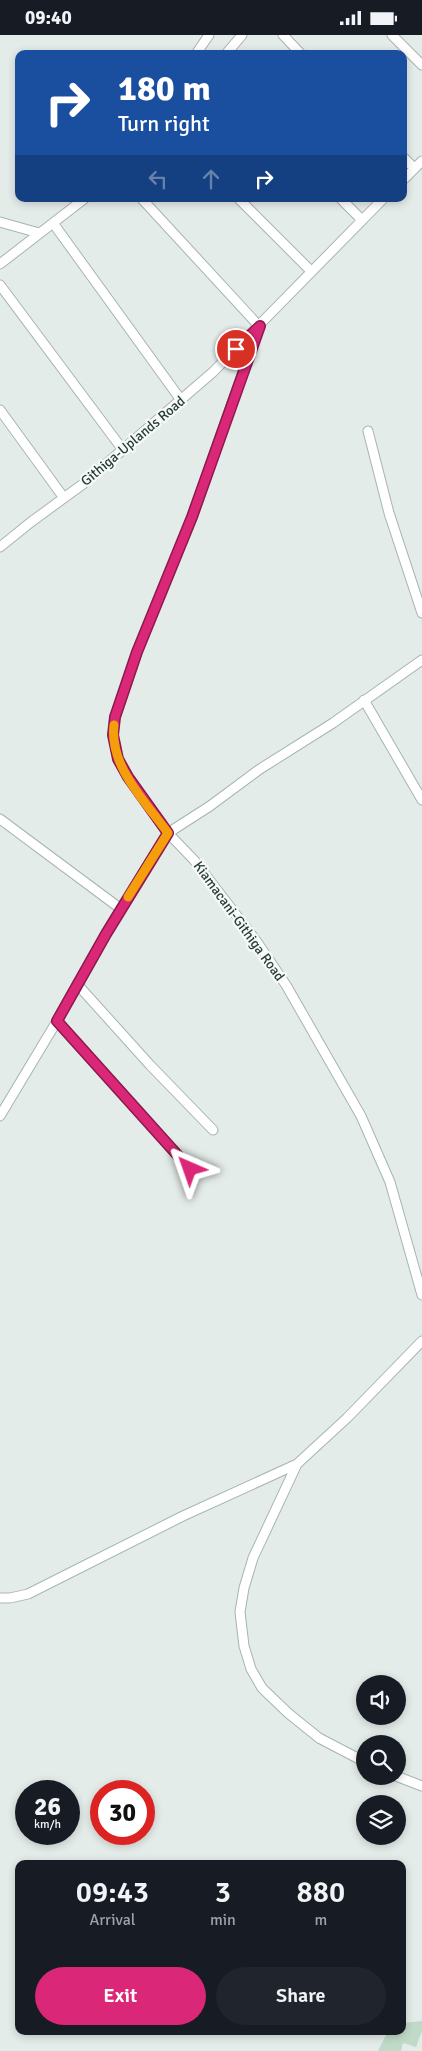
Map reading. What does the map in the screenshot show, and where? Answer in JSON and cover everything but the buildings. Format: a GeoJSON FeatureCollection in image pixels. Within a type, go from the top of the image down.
{"type":"FeatureCollection","features":[{"type":"Feature","properties":{"kind":"street"},"geometry":{"type":"LineString","coordinates":[[199,50],[209,35]]}},
{"type":"Feature","properties":{"kind":"street"},"geometry":{"type":"LineString","coordinates":[[229,50],[242,35]]}},
{"type":"Feature","properties":{"kind":"street"},"geometry":{"type":"LineString","coordinates":[[283,35],[297,50]]}},
{"type":"Feature","properties":{"kind":"street"},"geometry":{"type":"LineString","coordinates":[[392,35],[422,65]]}},
{"type":"Feature","properties":{"kind":"street"},"geometry":{"type":"LineString","coordinates":[[407,161],[414,168]]}},
{"type":"Feature","properties":{"kind":"street"},"geometry":{"type":"LineString","coordinates":[[407,176],[422,161]]}},
{"type":"Feature","properties":{"kind":"street"},"geometry":{"type":"LineString","coordinates":[[0,264],[80,202]]}},
{"type":"Feature","properties":{"kind":"street"},"geometry":{"type":"LineString","coordinates":[[145,202],[260,326]]}},
{"type":"Feature","properties":{"kind":"street"},"geometry":{"type":"LineString","coordinates":[[242,202],[311,271]]}},
{"type":"Feature","properties":{"kind":"street"},"geometry":{"type":"LineString","coordinates":[[344,202],[362,220]]}},
{"type":"Feature","properties":{"kind":"street","name":"Kiamacani-Githiga Road"},"geometry":{"type":"LineString","coordinates":[[380,202],[311,271],[260,326],[196,507],[137,652],[115,717],[113,735],[118,759],[128,777],[168,833],[194,860],[257,942],[286,985],[361,1116],[390,1182],[422,1295]]}},
{"type":"Feature","properties":{"kind":"street"},"geometry":{"type":"LineString","coordinates":[[0,222],[39,233]]}},
{"type":"Feature","properties":{"kind":"street"},"geometry":{"type":"LineString","coordinates":[[53,223],[181,400]]}},
{"type":"Feature","properties":{"kind":"street"},"geometry":{"type":"LineString","coordinates":[[0,285],[123,450]]}},
{"type":"Feature","properties":{"kind":"street","name":"Githiga-Uplands Road"},"geometry":{"type":"LineString","coordinates":[[0,547],[123,450],[213,372],[260,326]]}},
{"type":"Feature","properties":{"kind":"street"},"geometry":{"type":"LineString","coordinates":[[0,410],[64,498]]}},
{"type":"Feature","properties":{"kind":"street"},"geometry":{"type":"LineString","coordinates":[[368,431],[389,513],[422,613]]}},
{"type":"Feature","properties":{"kind":"street"},"geometry":{"type":"LineString","coordinates":[[0,1115],[168,833],[210,806],[260,769],[333,723],[422,660]]}},
{"type":"Feature","properties":{"kind":"street"},"geometry":{"type":"LineString","coordinates":[[364,700],[422,800]]}},
{"type":"Feature","properties":{"kind":"street"},"geometry":{"type":"LineString","coordinates":[[0,819],[121,909]]}},
{"type":"Feature","properties":{"kind":"street"},"geometry":{"type":"LineString","coordinates":[[77,985],[213,1130]]}},
{"type":"Feature","properties":{"kind":"street"},"geometry":{"type":"LineString","coordinates":[[57,1021],[190,1169]]}},
{"type":"Feature","properties":{"kind":"street"},"geometry":{"type":"LineString","coordinates":[[0,1598],[28,1594],[184,1516],[297,1464],[347,1418],[422,1341]]}},
{"type":"Feature","properties":{"kind":"street"},"geometry":{"type":"LineString","coordinates":[[297,1464],[253,1558],[244,1588],[240,1612],[244,1646],[251,1669],[262,1688],[288,1713],[319,1738],[356,1757]]}},
{"type":"Feature","properties":{"kind":"street"},"geometry":{"type":"LineString","coordinates":[[406,1780],[422,1786]]}},
{"type":"Feature","properties":{"kind":"green space"},"geometry":{"type":"Polygon","coordinates":[[[422,2021],[422,2031],[416,2047],[403,2043],[401,2051],[378,2051],[386,2035],[406,2035],[406,2023],[422,2021]]]}},
{"type":"Feature","properties":{"kind":"slow traffic"},"geometry":{"type":"LineString","coordinates":[[114,725],[113,735],[118,759],[128,777],[168,833],[128,897]]}},
{"type":"Feature","properties":{"kind":"route"},"geometry":{"type":"LineString","coordinates":[[190,1169],[57,1021],[106,934],[168,833],[128,777],[118,759],[113,735],[115,717],[137,652],[192,517],[260,326],[236,349]]}}]}
